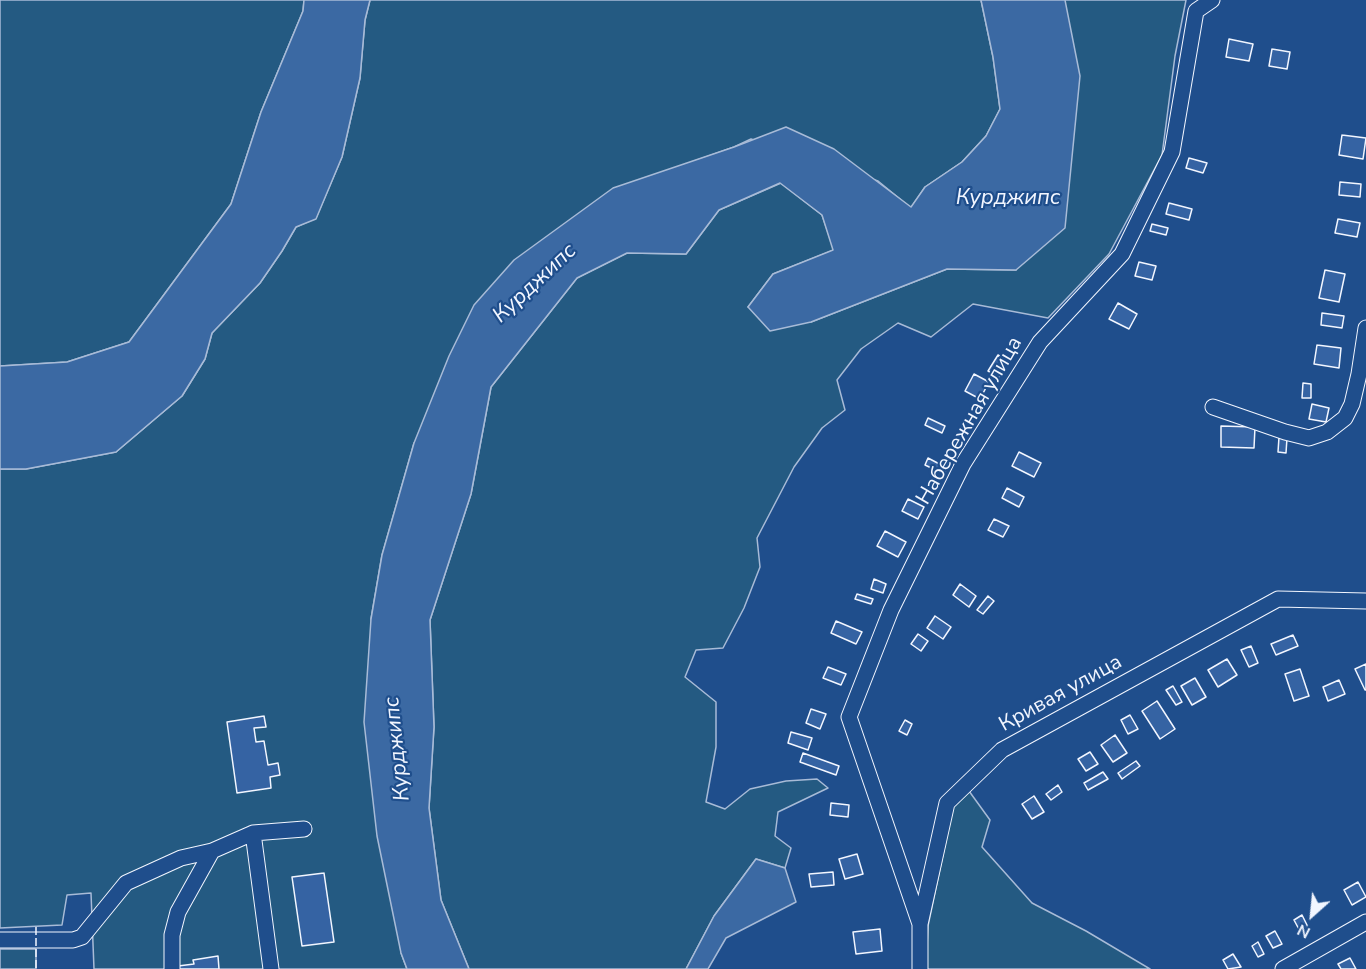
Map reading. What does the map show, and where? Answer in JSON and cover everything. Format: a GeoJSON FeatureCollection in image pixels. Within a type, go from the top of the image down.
{"type":"FeatureCollection","features":[{"type":"Feature","properties":{"kind":"street","name":"Набережная улица"},"geometry":{"type":"LineString","coordinates":[[920,924],[849,717],[891,610],[963,464],[1040,342],[1122,254],[1172,152],[1196,10],[1212,0]]}},
{"type":"Feature","properties":{"kind":"street"},"geometry":{"type":"LineString","coordinates":[[1213,407],[1309,438],[1327,432],[1345,418],[1352,404],[1366,328]]}},
{"type":"Feature","properties":{"kind":"street","name":"Кривая улица"},"geometry":{"type":"LineString","coordinates":[[920,969],[920,924],[947,803],[1002,750],[1278,599],[1366,602]]}},
{"type":"Feature","properties":{"kind":"street"},"geometry":{"type":"LineString","coordinates":[[0,940],[73,940],[82,937],[126,883],[180,858],[212,851],[253,833],[304,829]]}},
{"type":"Feature","properties":{"kind":"street"},"geometry":{"type":"LineString","coordinates":[[253,833],[271,969]]}},
{"type":"Feature","properties":{"kind":"street"},"geometry":{"type":"LineString","coordinates":[[172,969],[172,935],[178,912],[212,851]]}},
{"type":"Feature","properties":{"kind":"street"},"geometry":{"type":"LineString","coordinates":[[1283,969],[1366,922]]}},
{"type":"Feature","properties":{"kind":"shaded area"},"geometry":{"type":"Polygon","coordinates":[[[0,0],[304,0],[303,11],[261,112],[231,204],[129,342],[67,362],[0,366],[0,0]]]}},
{"type":"Feature","properties":{"kind":"shaded area"},"geometry":{"type":"Polygon","coordinates":[[[370,0],[981,0],[993,57],[1000,109],[986,136],[962,162],[925,187],[911,208],[878,181],[751,139],[675,168],[414,443],[382,555],[371,619],[401,953],[407,969],[94,969],[91,893],[67,895],[62,925],[0,928],[0,469],[26,469],[116,452],[182,396],[205,359],[212,333],[260,283],[296,227],[316,218],[342,157],[360,78],[365,20],[370,0]]]}},
{"type":"Feature","properties":{"kind":"shaded area"},"geometry":{"type":"Polygon","coordinates":[[[1065,0],[1186,0],[1175,56],[1162,155],[1109,254],[1048,318],[973,304],[931,337],[898,323],[861,349],[837,380],[845,410],[822,428],[794,467],[757,538],[760,567],[744,608],[723,648],[696,650],[685,677],[716,702],[716,747],[706,802],[725,809],[750,789],[786,781],[817,779],[828,788],[778,812],[775,836],[791,848],[785,868],[756,859],[714,916],[686,969],[469,969],[441,900],[429,808],[434,727],[430,620],[471,494],[491,387],[577,278],[627,253],[686,254],[719,210],[781,183],[822,215],[834,250],[773,274],[748,307],[811,322],[947,269],[1016,270],[1065,0]]]}},
{"type":"Feature","properties":{"kind":"shaded area"},"geometry":{"type":"Polygon","coordinates":[[[969,791],[990,820],[982,847],[1032,903],[1086,931],[1150,969],[926,969],[928,926],[953,807],[969,791]]]}},
{"type":"Feature","properties":{"kind":"shaded area"},"geometry":{"type":"Polygon","coordinates":[[[0,949],[36,949],[36,969],[0,969],[0,949]]]}},
{"type":"Feature","properties":{"kind":"water"},"geometry":{"type":"Polygon","coordinates":[[[304,0],[370,0],[365,20],[360,78],[342,157],[316,219],[296,227],[260,283],[212,333],[205,359],[182,396],[116,452],[26,469],[0,469],[0,366],[67,362],[129,342],[231,204],[261,112],[303,11],[304,0]]]}},
{"type":"Feature","properties":{"kind":"water","name":"Курджипс"},"geometry":{"type":"Polygon","coordinates":[[[981,0],[1065,0],[1080,76],[1065,228],[1016,270],[947,269],[811,322],[770,331],[748,307],[773,274],[833,250],[822,215],[780,183],[719,210],[686,254],[627,253],[577,278],[491,387],[471,494],[430,620],[434,727],[429,808],[441,900],[469,969],[407,969],[401,953],[377,836],[364,722],[371,619],[382,555],[414,443],[449,356],[474,305],[514,260],[613,188],[786,127],[834,149],[911,207],[925,187],[962,162],[986,136],[1000,109],[993,57],[981,0]]]}},
{"type":"Feature","properties":{"kind":"water"},"geometry":{"type":"Polygon","coordinates":[[[756,859],[785,868],[796,902],[726,938],[708,969],[686,969],[714,916],[756,859]]]}},
{"type":"Feature","properties":{"kind":"building"},"geometry":{"type":"Polygon","coordinates":[[[1229,39],[1253,44],[1249,61],[1226,57],[1229,39]]]}},
{"type":"Feature","properties":{"kind":"building"},"geometry":{"type":"Polygon","coordinates":[[[1272,49],[1290,52],[1287,69],[1269,66],[1272,49]]]}},
{"type":"Feature","properties":{"kind":"building"},"geometry":{"type":"Polygon","coordinates":[[[1342,135],[1366,138],[1363,159],[1339,155],[1342,135]]]}},
{"type":"Feature","properties":{"kind":"building"},"geometry":{"type":"Polygon","coordinates":[[[1189,158],[1207,163],[1203,173],[1186,168],[1189,158]]]}},
{"type":"Feature","properties":{"kind":"building"},"geometry":{"type":"Polygon","coordinates":[[[1340,182],[1361,184],[1360,197],[1339,195],[1340,182]]]}},
{"type":"Feature","properties":{"kind":"building"},"geometry":{"type":"Polygon","coordinates":[[[1169,203],[1192,209],[1189,220],[1166,214],[1169,203]]]}},
{"type":"Feature","properties":{"kind":"building"},"geometry":{"type":"Polygon","coordinates":[[[1338,219],[1360,223],[1357,237],[1335,233],[1338,219]]]}},
{"type":"Feature","properties":{"kind":"building"},"geometry":{"type":"Polygon","coordinates":[[[1152,224],[1168,228],[1166,235],[1150,231],[1152,224]]]}},
{"type":"Feature","properties":{"kind":"building"},"geometry":{"type":"Polygon","coordinates":[[[1139,262],[1156,266],[1152,280],[1135,276],[1139,262]]]}},
{"type":"Feature","properties":{"kind":"building"},"geometry":{"type":"Polygon","coordinates":[[[1325,270],[1345,274],[1339,302],[1319,298],[1325,270]]]}},
{"type":"Feature","properties":{"kind":"building"},"geometry":{"type":"Polygon","coordinates":[[[1118,303],[1137,314],[1129,329],[1109,319],[1118,303]]]}},
{"type":"Feature","properties":{"kind":"building"},"geometry":{"type":"Polygon","coordinates":[[[1322,313],[1344,316],[1342,328],[1321,325],[1322,313]]]}},
{"type":"Feature","properties":{"kind":"building"},"geometry":{"type":"Polygon","coordinates":[[[1317,345],[1341,348],[1339,368],[1314,364],[1317,345]]]}},
{"type":"Feature","properties":{"kind":"building"},"geometry":{"type":"Polygon","coordinates":[[[998,355],[1008,361],[999,377],[988,371],[998,355]]]}},
{"type":"Feature","properties":{"kind":"building"},"geometry":{"type":"Polygon","coordinates":[[[974,374],[989,382],[980,399],[965,391],[974,374]]]}},
{"type":"Feature","properties":{"kind":"building"},"geometry":{"type":"Polygon","coordinates":[[[1303,383],[1311,384],[1311,398],[1302,398],[1303,383]]]}},
{"type":"Feature","properties":{"kind":"building"},"geometry":{"type":"Polygon","coordinates":[[[1312,404],[1329,408],[1326,422],[1309,419],[1312,404]]]}},
{"type":"Feature","properties":{"kind":"building"},"geometry":{"type":"Polygon","coordinates":[[[928,418],[945,426],[942,433],[925,425],[928,418]]]}},
{"type":"Feature","properties":{"kind":"building"},"geometry":{"type":"Polygon","coordinates":[[[1221,426],[1255,427],[1254,448],[1221,447],[1221,426]]]}},
{"type":"Feature","properties":{"kind":"building"},"geometry":{"type":"Polygon","coordinates":[[[1279,437],[1287,438],[1286,453],[1278,452],[1279,437]]]}},
{"type":"Feature","properties":{"kind":"building"},"geometry":{"type":"Polygon","coordinates":[[[1019,452],[1041,463],[1034,477],[1012,466],[1019,452]]]}},
{"type":"Feature","properties":{"kind":"building"},"geometry":{"type":"Polygon","coordinates":[[[928,458],[947,468],[944,474],[925,465],[928,458]]]}},
{"type":"Feature","properties":{"kind":"building"},"geometry":{"type":"Polygon","coordinates":[[[1007,488],[1024,497],[1019,507],[1002,498],[1007,488]]]}},
{"type":"Feature","properties":{"kind":"building"},"geometry":{"type":"Polygon","coordinates":[[[908,499],[924,507],[918,519],[902,511],[908,499]]]}},
{"type":"Feature","properties":{"kind":"building"},"geometry":{"type":"Polygon","coordinates":[[[994,519],[1009,526],[1003,537],[988,530],[994,519]]]}},
{"type":"Feature","properties":{"kind":"building"},"geometry":{"type":"Polygon","coordinates":[[[885,531],[906,542],[898,557],[877,546],[885,531]]]}},
{"type":"Feature","properties":{"kind":"building"},"geometry":{"type":"Polygon","coordinates":[[[874,579],[886,584],[883,593],[871,589],[874,579]]]}},
{"type":"Feature","properties":{"kind":"building"},"geometry":{"type":"Polygon","coordinates":[[[960,584],[976,596],[969,607],[953,595],[960,584]]]}},
{"type":"Feature","properties":{"kind":"building"},"geometry":{"type":"Polygon","coordinates":[[[857,594],[873,599],[871,604],[855,599],[857,594]]]}},
{"type":"Feature","properties":{"kind":"building"},"geometry":{"type":"Polygon","coordinates":[[[988,596],[994,601],[983,614],[977,610],[988,596]]]}},
{"type":"Feature","properties":{"kind":"building"},"geometry":{"type":"Polygon","coordinates":[[[935,616],[951,627],[943,639],[927,628],[935,616]]]}},
{"type":"Feature","properties":{"kind":"building"},"geometry":{"type":"Polygon","coordinates":[[[836,621],[862,632],[856,644],[831,633],[836,621]]]}},
{"type":"Feature","properties":{"kind":"building"},"geometry":{"type":"Polygon","coordinates":[[[918,634],[928,641],[921,651],[911,644],[918,634]]]}},
{"type":"Feature","properties":{"kind":"building"},"geometry":{"type":"Polygon","coordinates":[[[1293,635],[1298,646],[1276,655],[1271,644],[1293,635]]]}},
{"type":"Feature","properties":{"kind":"building"},"geometry":{"type":"Polygon","coordinates":[[[1251,646],[1258,663],[1249,667],[1241,650],[1251,646]]]}},
{"type":"Feature","properties":{"kind":"building"},"geometry":{"type":"Polygon","coordinates":[[[1227,659],[1237,675],[1218,687],[1208,670],[1227,659]]]}},
{"type":"Feature","properties":{"kind":"building"},"geometry":{"type":"Polygon","coordinates":[[[1366,664],[1366,690],[1365,690],[1355,669],[1366,664]]]}},
{"type":"Feature","properties":{"kind":"building"},"geometry":{"type":"Polygon","coordinates":[[[828,667],[846,674],[841,685],[823,678],[828,667]]]}},
{"type":"Feature","properties":{"kind":"building"},"geometry":{"type":"Polygon","coordinates":[[[1300,669],[1309,696],[1294,701],[1285,674],[1300,669]]]}},
{"type":"Feature","properties":{"kind":"building"},"geometry":{"type":"Polygon","coordinates":[[[1195,678],[1206,697],[1192,705],[1181,686],[1195,678]]]}},
{"type":"Feature","properties":{"kind":"building"},"geometry":{"type":"Polygon","coordinates":[[[1339,680],[1345,694],[1328,701],[1323,687],[1339,680]]]}},
{"type":"Feature","properties":{"kind":"building"},"geometry":{"type":"Polygon","coordinates":[[[1173,686],[1182,702],[1176,705],[1166,690],[1173,686]]]}},
{"type":"Feature","properties":{"kind":"building"},"geometry":{"type":"Polygon","coordinates":[[[1157,701],[1175,729],[1160,739],[1142,711],[1157,701]]]}},
{"type":"Feature","properties":{"kind":"building"},"geometry":{"type":"Polygon","coordinates":[[[811,709],[826,714],[820,729],[806,723],[811,709]]]}},
{"type":"Feature","properties":{"kind":"building"},"geometry":{"type":"Polygon","coordinates":[[[1130,715],[1138,729],[1128,734],[1121,720],[1130,715]]]}},
{"type":"Feature","properties":{"kind":"building"},"geometry":{"type":"Polygon","coordinates":[[[264,716],[266,727],[254,728],[256,742],[264,741],[268,765],[278,763],[280,775],[270,777],[271,788],[237,793],[227,722],[264,716]]]}},
{"type":"Feature","properties":{"kind":"building"},"geometry":{"type":"Polygon","coordinates":[[[905,720],[912,724],[907,735],[899,731],[905,720]]]}},
{"type":"Feature","properties":{"kind":"building"},"geometry":{"type":"Polygon","coordinates":[[[791,732],[812,738],[808,750],[788,743],[791,732]]]}},
{"type":"Feature","properties":{"kind":"building"},"geometry":{"type":"Polygon","coordinates":[[[1115,735],[1127,753],[1113,762],[1101,745],[1115,735]]]}},
{"type":"Feature","properties":{"kind":"building"},"geometry":{"type":"Polygon","coordinates":[[[1090,752],[1098,764],[1086,771],[1078,759],[1090,752]]]}},
{"type":"Feature","properties":{"kind":"building"},"geometry":{"type":"Polygon","coordinates":[[[803,753],[839,766],[836,775],[800,762],[803,753]]]}},
{"type":"Feature","properties":{"kind":"building"},"geometry":{"type":"Polygon","coordinates":[[[1136,761],[1140,766],[1122,779],[1118,773],[1136,761]]]}},
{"type":"Feature","properties":{"kind":"building"},"geometry":{"type":"Polygon","coordinates":[[[1103,772],[1108,779],[1088,790],[1084,783],[1103,772]]]}},
{"type":"Feature","properties":{"kind":"building"},"geometry":{"type":"Polygon","coordinates":[[[1058,785],[1062,792],[1051,800],[1046,794],[1058,785]]]}},
{"type":"Feature","properties":{"kind":"building"},"geometry":{"type":"Polygon","coordinates":[[[1034,796],[1044,812],[1032,819],[1022,804],[1034,796]]]}},
{"type":"Feature","properties":{"kind":"building"},"geometry":{"type":"Polygon","coordinates":[[[831,803],[849,805],[848,817],[830,815],[831,803]]]}},
{"type":"Feature","properties":{"kind":"building"},"geometry":{"type":"Polygon","coordinates":[[[857,854],[863,874],[845,879],[839,859],[857,854]]]}},
{"type":"Feature","properties":{"kind":"building"},"geometry":{"type":"Polygon","coordinates":[[[833,872],[834,885],[811,887],[809,874],[833,872]]]}},
{"type":"Feature","properties":{"kind":"building"},"geometry":{"type":"Polygon","coordinates":[[[324,873],[334,942],[302,946],[292,877],[324,873]]]}},
{"type":"Feature","properties":{"kind":"building"},"geometry":{"type":"Polygon","coordinates":[[[1358,882],[1366,897],[1352,905],[1344,890],[1358,882]]]}},
{"type":"Feature","properties":{"kind":"building"},"geometry":{"type":"Polygon","coordinates":[[[1302,915],[1309,929],[1301,933],[1294,920],[1302,915]]]}},
{"type":"Feature","properties":{"kind":"building"},"geometry":{"type":"Polygon","coordinates":[[[880,929],[882,951],[856,954],[853,932],[880,929]]]}},
{"type":"Feature","properties":{"kind":"building"},"geometry":{"type":"Polygon","coordinates":[[[1275,931],[1282,944],[1273,948],[1266,936],[1275,931]]]}},
{"type":"Feature","properties":{"kind":"building"},"geometry":{"type":"Polygon","coordinates":[[[1258,942],[1264,954],[1258,957],[1252,946],[1258,942]]]}},
{"type":"Feature","properties":{"kind":"building"},"geometry":{"type":"Polygon","coordinates":[[[1233,954],[1241,967],[1228,969],[1223,960],[1233,954]]]}},
{"type":"Feature","properties":{"kind":"building"},"geometry":{"type":"Polygon","coordinates":[[[218,956],[219,969],[179,969],[178,966],[194,964],[193,960],[218,956]]]}},
{"type":"Feature","properties":{"kind":"building"},"geometry":{"type":"Polygon","coordinates":[[[1350,958],[1356,969],[1341,969],[1338,964],[1350,958]]]}},
{"type":"Feature","properties":{"kind":"fence"},"geometry":{"type":"LineString","coordinates":[[36,927],[36,969]]}}]}
